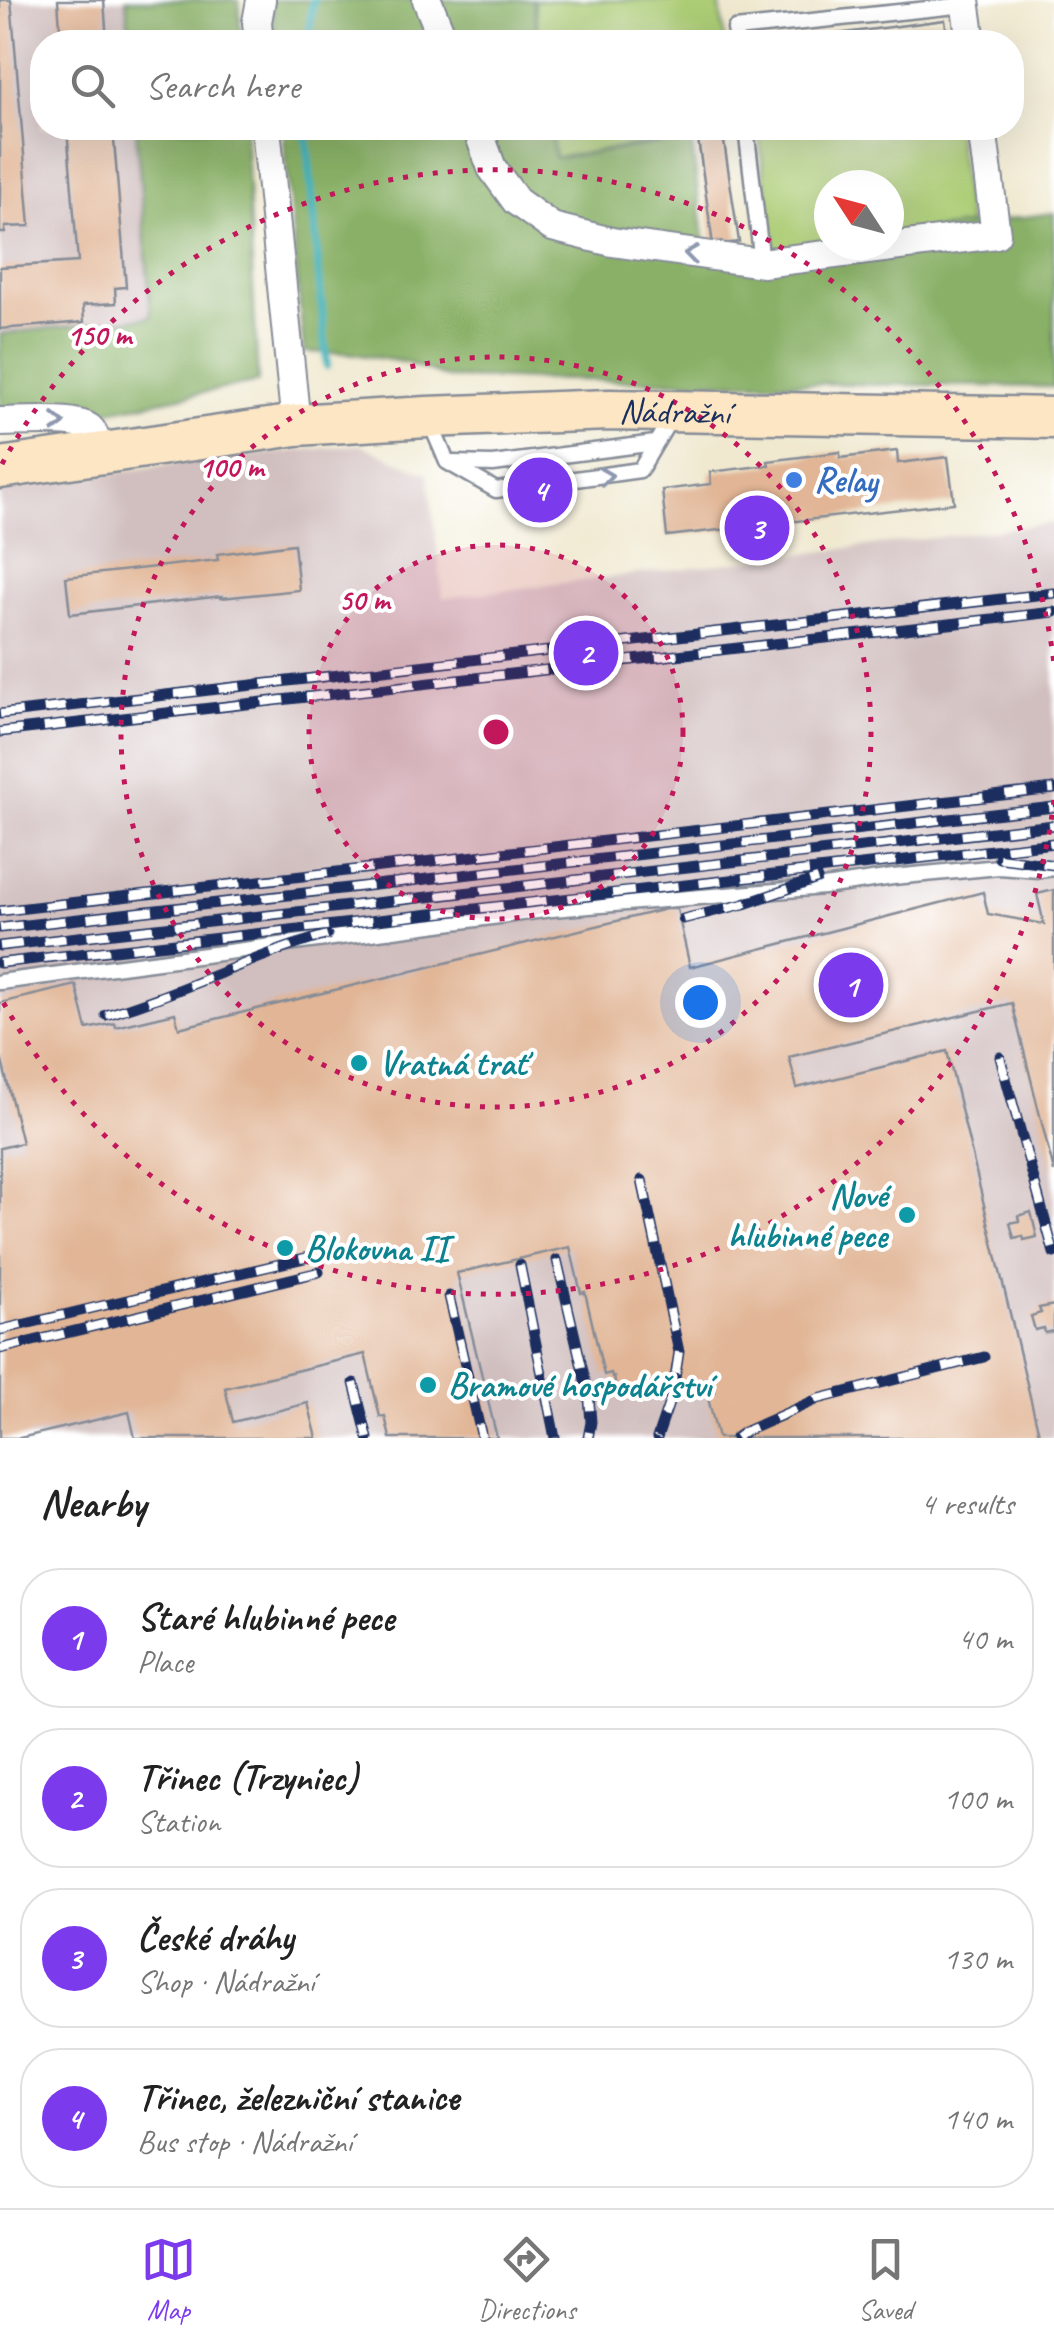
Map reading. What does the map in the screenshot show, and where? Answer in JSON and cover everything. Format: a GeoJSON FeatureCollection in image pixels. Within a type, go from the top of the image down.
{"type":"FeatureCollection","features":[{"type":"Feature","properties":{"kind":"main road","name":"Nádražní"},"geometry":{"type":"LineString","coordinates":[[0,468],[296,425],[427,416],[610,410],[665,427],[796,412],[1054,418]]}},
{"type":"Feature","properties":{"kind":"street"},"geometry":{"type":"LineString","coordinates":[[258,30],[260,0]]}},
{"type":"Feature","properties":{"kind":"street"},"geometry":{"type":"LineString","coordinates":[[427,0],[439,30]]}},
{"type":"Feature","properties":{"kind":"street"},"geometry":{"type":"LineString","coordinates":[[966,3],[969,30]]}},
{"type":"Feature","properties":{"kind":"street"},"geometry":{"type":"LineString","coordinates":[[267,140],[296,425]]}},
{"type":"Feature","properties":{"kind":"street"},"geometry":{"type":"LineString","coordinates":[[481,140],[492,168],[516,200],[552,227],[612,242],[762,263],[996,234],[984,140]]}},
{"type":"Feature","properties":{"kind":"street"},"geometry":{"type":"LineString","coordinates":[[0,422],[86,425],[94,432],[98,452]]}},
{"type":"Feature","properties":{"kind":"lane"},"geometry":{"type":"LineString","coordinates":[[735,30],[966,3]]}},
{"type":"Feature","properties":{"kind":"lane"},"geometry":{"type":"LineString","coordinates":[[747,140],[762,263]]}},
{"type":"Feature","properties":{"kind":"lane"},"geometry":{"type":"LineString","coordinates":[[427,416],[447,462],[496,490],[640,470],[665,427]]}},
{"type":"Feature","properties":{"kind":"lane"},"geometry":{"type":"LineString","coordinates":[[447,462],[493,464],[665,427]]}},
{"type":"Feature","properties":{"kind":"lane"},"geometry":{"type":"LineString","coordinates":[[0,982],[552,909],[824,888],[999,867],[1054,868]]}},
{"type":"Feature","properties":{"kind":"shaded area"},"geometry":{"type":"Polygon","coordinates":[[[0,0],[126,0],[129,30],[30,30],[30,140],[137,140],[151,318],[0,334],[0,0]]]}},
{"type":"Feature","properties":{"kind":"shaded area"},"geometry":{"type":"Polygon","coordinates":[[[361,445],[428,474],[443,598],[1054,523],[1054,1438],[0,1438],[0,491],[196,460],[361,445]]]}},
{"type":"Feature","properties":{"kind":"green space"},"geometry":{"type":"Polygon","coordinates":[[[126,0],[239,0],[240,30],[129,30],[126,0]]]}},
{"type":"Feature","properties":{"kind":"green space"},"geometry":{"type":"Polygon","coordinates":[[[272,0],[533,0],[537,30],[274,30],[272,0]]]}},
{"type":"Feature","properties":{"kind":"green space"},"geometry":{"type":"Polygon","coordinates":[[[534,0],[719,0],[723,30],[538,30],[534,0]]]}},
{"type":"Feature","properties":{"kind":"green space"},"geometry":{"type":"Polygon","coordinates":[[[137,140],[246,140],[258,382],[0,432],[0,334],[151,317],[137,140]]]}},
{"type":"Feature","properties":{"kind":"green space"},"geometry":{"type":"Polygon","coordinates":[[[284,140],[552,140],[555,158],[691,140],[706,252],[733,254],[814,245],[814,260],[904,260],[904,234],[1054,213],[1054,387],[448,378],[404,362],[348,353],[304,352],[284,140]]]}},
{"type":"Feature","properties":{"kind":"green space"},"geometry":{"type":"Polygon","coordinates":[[[552,140],[672,140],[554,158],[552,140]]]}},
{"type":"Feature","properties":{"kind":"green space"},"geometry":{"type":"Polygon","coordinates":[[[760,140],[958,140],[969,228],[904,236],[904,170],[814,170],[814,247],[774,252],[760,140]]]}},
{"type":"Feature","properties":{"kind":"building"},"geometry":{"type":"Polygon","coordinates":[[[0,0],[11,0],[30,226],[5,227],[5,233],[0,233],[0,0]]]}},
{"type":"Feature","properties":{"kind":"building"},"geometry":{"type":"Polygon","coordinates":[[[58,0],[104,0],[106,30],[60,30],[58,0]]]}},
{"type":"Feature","properties":{"kind":"building"},"geometry":{"type":"Polygon","coordinates":[[[945,20],[946,30],[868,30],[945,20]]]}},
{"type":"Feature","properties":{"kind":"building"},"geometry":{"type":"Polygon","coordinates":[[[68,140],[114,140],[126,287],[115,288],[116,303],[83,305],[84,322],[0,329],[0,267],[78,262],[68,140]]]}},
{"type":"Feature","properties":{"kind":"building"},"geometry":{"type":"Polygon","coordinates":[[[698,140],[724,140],[739,242],[713,245],[698,140]]]}},
{"type":"Feature","properties":{"kind":"building"},"geometry":{"type":"Polygon","coordinates":[[[897,451],[898,463],[948,457],[954,503],[667,536],[662,490],[711,484],[710,472],[840,452],[840,458],[897,451]]]}},
{"type":"Feature","properties":{"kind":"building"},"geometry":{"type":"Polygon","coordinates":[[[294,544],[299,590],[70,614],[66,577],[218,560],[217,554],[294,544]]]}},
{"type":"Feature","properties":{"kind":"building"},"geometry":{"type":"Polygon","coordinates":[[[1054,890],[1054,1172],[1012,1003],[789,1057],[797,1088],[947,1051],[1040,1438],[718,1438],[707,1394],[715,1392],[711,1378],[619,1400],[614,1377],[611,1373],[604,1375],[570,1247],[457,1273],[497,1438],[390,1438],[385,1416],[380,1417],[365,1354],[225,1388],[233,1422],[308,1403],[317,1438],[135,1438],[129,1412],[20,1438],[0,1438],[0,1148],[22,1143],[0,1053],[0,1003],[76,985],[87,1029],[115,1023],[116,1027],[175,1013],[179,1028],[666,909],[677,909],[690,967],[983,892],[988,914],[1044,924],[1037,894],[1054,890]]]}},
{"type":"Feature","properties":{"kind":"building"},"geometry":{"type":"Polygon","coordinates":[[[1031,1212],[1037,1237],[1014,1238],[1010,1223],[1031,1212]]]}},
{"type":"Feature","properties":{"kind":"building"},"geometry":{"type":"Polygon","coordinates":[[[1054,1305],[1054,1331],[1035,1330],[1031,1316],[1041,1313],[1039,1308],[1054,1305]]]}},
{"type":"Feature","properties":{"kind":"waterway"},"geometry":{"type":"LineString","coordinates":[[309,30],[313,0]]}},
{"type":"Feature","properties":{"kind":"waterway"},"geometry":{"type":"LineString","coordinates":[[307,140],[327,366]]}},
{"type":"Feature","properties":{"kind":"railway"},"geometry":{"type":"LineString","coordinates":[[0,714],[1054,593]]}},
{"type":"Feature","properties":{"kind":"railway"},"geometry":{"type":"LineString","coordinates":[[0,732],[1054,612]]}},
{"type":"Feature","properties":{"kind":"railway"},"geometry":{"type":"LineString","coordinates":[[0,911],[1054,789]]}},
{"type":"Feature","properties":{"kind":"railway"},"geometry":{"type":"LineString","coordinates":[[0,928],[1054,807]]}},
{"type":"Feature","properties":{"kind":"railway"},"geometry":{"type":"LineString","coordinates":[[0,946],[1054,825]]}},
{"type":"Feature","properties":{"kind":"railway"},"geometry":{"type":"LineString","coordinates":[[0,963],[1054,843]]}},
{"type":"Feature","properties":{"kind":"railway"},"geometry":{"type":"LineString","coordinates":[[999,858],[1054,865]]}},
{"type":"Feature","properties":{"kind":"railway"},"geometry":{"type":"LineString","coordinates":[[683,919],[744,904],[817,879]]}},
{"type":"Feature","properties":{"kind":"railway"},"geometry":{"type":"LineString","coordinates":[[106,1015],[327,935]]}},
{"type":"Feature","properties":{"kind":"railway"},"geometry":{"type":"LineString","coordinates":[[1000,1057],[1054,1253]]}},
{"type":"Feature","properties":{"kind":"railway"},"geometry":{"type":"LineString","coordinates":[[642,1180],[679,1352],[673,1391],[657,1438]]}},
{"type":"Feature","properties":{"kind":"railway"},"geometry":{"type":"LineString","coordinates":[[0,1330],[309,1257]]}},
{"type":"Feature","properties":{"kind":"railway"},"geometry":{"type":"LineString","coordinates":[[557,1260],[589,1397],[588,1438]]}},
{"type":"Feature","properties":{"kind":"railway"},"geometry":{"type":"LineString","coordinates":[[520,1265],[555,1438]]}},
{"type":"Feature","properties":{"kind":"railway"},"geometry":{"type":"LineString","coordinates":[[0,1349],[319,1272]]}},
{"type":"Feature","properties":{"kind":"railway"},"geometry":{"type":"LineString","coordinates":[[449,1296],[482,1438]]}},
{"type":"Feature","properties":{"kind":"railway"},"geometry":{"type":"LineString","coordinates":[[736,1438],[818,1399],[984,1357]]}},
{"type":"Feature","properties":{"kind":"railway"},"geometry":{"type":"LineString","coordinates":[[354,1383],[368,1438]]}},
{"type":"Feature","properties":{"kind":"place","name":"Relay"},"geometry":{"type":"Point","coordinates":[794,480]}},
{"type":"Feature","properties":{"kind":"place","name":"Třinec, železniční stanice"},"geometry":{"type":"Point","coordinates":[540,490]}},
{"type":"Feature","properties":{"kind":"place","name":"České dráhy"},"geometry":{"type":"Point","coordinates":[757,528]}},
{"type":"Feature","properties":{"kind":"place","name":"Třinec (Trzyniec)"},"geometry":{"type":"Point","coordinates":[586,653]}},
{"type":"Feature","properties":{"kind":"place","name":"Staré hlubinné pece"},"geometry":{"type":"Point","coordinates":[851,985]}},
{"type":"Feature","properties":{"kind":"place","name":"Vratná trať"},"geometry":{"type":"Point","coordinates":[359,1063]}},
{"type":"Feature","properties":{"kind":"place","name":"Nové hlubinné pece"},"geometry":{"type":"Point","coordinates":[907,1215]}},
{"type":"Feature","properties":{"kind":"place","name":"Blokovna II"},"geometry":{"type":"Point","coordinates":[285,1248]}},
{"type":"Feature","properties":{"kind":"place","name":"Bramové hospodářství"},"geometry":{"type":"Point","coordinates":[428,1385]}}]}
